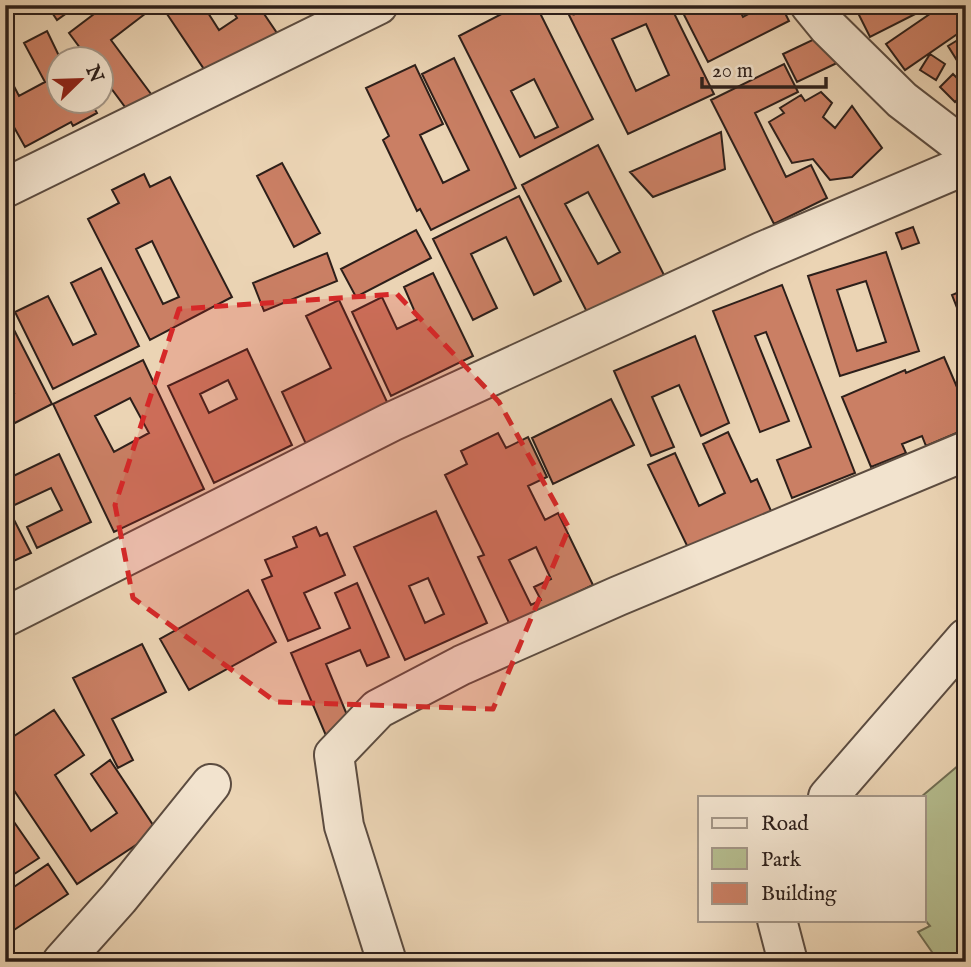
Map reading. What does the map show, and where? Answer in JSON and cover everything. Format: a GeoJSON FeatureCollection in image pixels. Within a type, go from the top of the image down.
{"type":"FeatureCollection","features":[{"type":"Feature","properties":{"kind":"street"},"geometry":{"type":"LineString","coordinates":[[5,188],[378,5]]}},
{"type":"Feature","properties":{"kind":"street"},"geometry":{"type":"LineString","coordinates":[[810,5],[828,27],[902,100],[966,149]]}},
{"type":"Feature","properties":{"kind":"street"},"geometry":{"type":"LineString","coordinates":[[5,617],[391,422],[737,263],[966,165]]}},
{"type":"Feature","properties":{"kind":"street"},"geometry":{"type":"LineString","coordinates":[[387,962],[344,826],[334,755],[378,709],[462,665],[966,451]]}},
{"type":"Feature","properties":{"kind":"street"},"geometry":{"type":"LineString","coordinates":[[829,796],[966,638]]}},
{"type":"Feature","properties":{"kind":"street"},"geometry":{"type":"LineString","coordinates":[[62,962],[119,898],[211,783]]}},
{"type":"Feature","properties":{"kind":"street"},"geometry":{"type":"LineString","coordinates":[[778,922],[788,962]]}},
{"type":"Feature","properties":{"kind":"highlighted area"},"geometry":{"type":"Polygon","coordinates":[[[397,294],[499,402],[569,528],[493,709],[276,702],[133,598],[115,505],[179,309],[397,294]]]}},
{"type":"Feature","properties":{"kind":"green space"},"geometry":{"type":"Polygon","coordinates":[[[966,759],[966,962],[939,962],[918,932],[930,926],[926,921],[926,796],[922,796],[966,759]]]}},
{"type":"Feature","properties":{"kind":"building"},"geometry":{"type":"Polygon","coordinates":[[[47,5],[78,5],[57,20],[47,5]]]}},
{"type":"Feature","properties":{"kind":"building"},"geometry":{"type":"Polygon","coordinates":[[[106,5],[154,7],[111,40],[115,46],[79,46],[69,33],[106,5]]]}},
{"type":"Feature","properties":{"kind":"building"},"geometry":{"type":"Polygon","coordinates":[[[161,5],[203,5],[219,30],[237,18],[229,5],[258,5],[279,36],[212,81],[161,5]]]}},
{"type":"Feature","properties":{"kind":"building"},"geometry":{"type":"Polygon","coordinates":[[[519,5],[536,5],[593,119],[520,157],[459,36],[519,5]],[[534,79],[511,91],[535,138],[558,127],[534,79]]]}},
{"type":"Feature","properties":{"kind":"building"},"geometry":{"type":"Polygon","coordinates":[[[564,5],[670,5],[714,94],[628,134],[568,13],[572,14],[564,5]],[[646,24],[612,39],[636,91],[669,75],[646,24]]]}},
{"type":"Feature","properties":{"kind":"building"},"geometry":{"type":"Polygon","coordinates":[[[679,5],[737,5],[743,17],[765,5],[781,5],[789,21],[708,62],[679,5]]]}},
{"type":"Feature","properties":{"kind":"building"},"geometry":{"type":"Polygon","coordinates":[[[854,5],[933,5],[870,37],[854,5]]]}},
{"type":"Feature","properties":{"kind":"building"},"geometry":{"type":"Polygon","coordinates":[[[943,5],[966,5],[966,28],[905,70],[886,44],[943,5]]]}},
{"type":"Feature","properties":{"kind":"building"},"geometry":{"type":"Polygon","coordinates":[[[47,31],[54,46],[46,46],[46,116],[91,116],[73,126],[71,122],[25,147],[5,111],[5,69],[19,96],[45,82],[24,43],[47,31]]]}},
{"type":"Feature","properties":{"kind":"building"},"geometry":{"type":"Polygon","coordinates":[[[823,35],[837,63],[797,82],[783,54],[823,35]]]}},
{"type":"Feature","properties":{"kind":"building"},"geometry":{"type":"Polygon","coordinates":[[[961,38],[966,45],[966,57],[958,62],[948,46],[961,38]]]}},
{"type":"Feature","properties":{"kind":"building"},"geometry":{"type":"Polygon","coordinates":[[[116,47],[154,98],[131,115],[116,95],[116,47]]]}},
{"type":"Feature","properties":{"kind":"building"},"geometry":{"type":"Polygon","coordinates":[[[930,54],[945,64],[936,80],[920,70],[930,54]]]}},
{"type":"Feature","properties":{"kind":"building"},"geometry":{"type":"Polygon","coordinates":[[[454,58],[516,188],[431,230],[420,209],[417,211],[383,140],[389,136],[366,88],[415,65],[443,124],[420,135],[443,183],[469,170],[422,74],[454,58]]]}},
{"type":"Feature","properties":{"kind":"building"},"geometry":{"type":"Polygon","coordinates":[[[784,64],[798,92],[755,113],[786,177],[811,165],[827,198],[774,224],[711,100],[784,64]]]}},
{"type":"Feature","properties":{"kind":"building"},"geometry":{"type":"Polygon","coordinates":[[[953,74],[966,87],[966,91],[955,102],[940,87],[953,74]]]}},
{"type":"Feature","properties":{"kind":"building"},"geometry":{"type":"Polygon","coordinates":[[[821,92],[832,103],[823,117],[835,128],[852,106],[882,148],[852,177],[830,180],[813,159],[792,163],[769,122],[784,113],[780,108],[801,95],[805,101],[821,92]]]}},
{"type":"Feature","properties":{"kind":"building"},"geometry":{"type":"Polygon","coordinates":[[[721,132],[725,169],[653,197],[630,172],[721,132]]]}},
{"type":"Feature","properties":{"kind":"building"},"geometry":{"type":"Polygon","coordinates":[[[598,145],[664,275],[588,314],[522,185],[598,145]],[[588,192],[565,204],[598,264],[620,252],[588,192]]]}},
{"type":"Feature","properties":{"kind":"building"},"geometry":{"type":"Polygon","coordinates":[[[282,163],[320,233],[294,247],[257,176],[282,163]]]}},
{"type":"Feature","properties":{"kind":"building"},"geometry":{"type":"Polygon","coordinates":[[[144,174],[150,187],[170,177],[232,297],[150,340],[88,219],[119,203],[112,190],[144,174]],[[152,241],[136,249],[163,304],[179,297],[152,241]]]}},
{"type":"Feature","properties":{"kind":"building"},"geometry":{"type":"Polygon","coordinates":[[[519,196],[561,281],[534,295],[506,237],[471,254],[497,308],[473,320],[433,239],[519,196]]]}},
{"type":"Feature","properties":{"kind":"building"},"geometry":{"type":"Polygon","coordinates":[[[913,227],[919,243],[902,249],[896,233],[913,227]]]}},
{"type":"Feature","properties":{"kind":"building"},"geometry":{"type":"Polygon","coordinates":[[[416,230],[431,258],[356,297],[341,269],[416,230]]]}},
{"type":"Feature","properties":{"kind":"building"},"geometry":{"type":"Polygon","coordinates":[[[886,252],[919,351],[840,376],[808,276],[886,252]],[[866,281],[837,290],[857,351],[886,342],[866,281]]]}},
{"type":"Feature","properties":{"kind":"building"},"geometry":{"type":"Polygon","coordinates":[[[327,253],[337,281],[264,311],[253,283],[327,253]]]}},
{"type":"Feature","properties":{"kind":"building"},"geometry":{"type":"Polygon","coordinates":[[[101,268],[139,346],[53,389],[15,312],[48,296],[73,345],[96,334],[71,283],[101,268]]]}},
{"type":"Feature","properties":{"kind":"building"},"geometry":{"type":"Polygon","coordinates":[[[433,273],[473,356],[391,396],[352,312],[382,297],[397,329],[418,319],[404,287],[433,273]]]}},
{"type":"Feature","properties":{"kind":"building"},"geometry":{"type":"Polygon","coordinates":[[[782,285],[855,473],[792,498],[777,460],[811,447],[766,332],[755,336],[789,421],[760,432],[713,311],[782,285]]]}},
{"type":"Feature","properties":{"kind":"building"},"geometry":{"type":"Polygon","coordinates":[[[966,289],[966,327],[965,328],[952,295],[966,289]]]}},
{"type":"Feature","properties":{"kind":"building"},"geometry":{"type":"Polygon","coordinates":[[[339,300],[388,404],[306,444],[282,392],[331,368],[306,316],[339,300]]]}},
{"type":"Feature","properties":{"kind":"building"},"geometry":{"type":"Polygon","coordinates":[[[11,324],[52,404],[5,428],[5,397],[14,393],[5,376],[5,327],[11,324]]]}},
{"type":"Feature","properties":{"kind":"building"},"geometry":{"type":"Polygon","coordinates":[[[695,336],[729,423],[701,436],[679,385],[652,397],[674,447],[651,456],[614,371],[695,336]]]}},
{"type":"Feature","properties":{"kind":"building"},"geometry":{"type":"Polygon","coordinates":[[[247,349],[292,445],[214,483],[168,386],[247,349]],[[228,380],[200,394],[209,413],[237,399],[228,380]]]}},
{"type":"Feature","properties":{"kind":"building"},"geometry":{"type":"Polygon","coordinates":[[[944,357],[966,408],[966,429],[926,446],[922,436],[902,444],[906,453],[871,467],[842,397],[905,370],[906,373],[944,357]]]}},
{"type":"Feature","properties":{"kind":"building"},"geometry":{"type":"Polygon","coordinates":[[[143,360],[204,489],[114,532],[53,404],[143,360]],[[130,398],[95,416],[114,452],[149,433],[130,398]]]}},
{"type":"Feature","properties":{"kind":"building"},"geometry":{"type":"Polygon","coordinates":[[[611,399],[634,445],[553,484],[532,438],[611,399]]]}},
{"type":"Feature","properties":{"kind":"building"},"geometry":{"type":"Polygon","coordinates":[[[728,432],[751,482],[757,479],[775,520],[693,558],[648,465],[675,453],[699,506],[725,493],[703,444],[728,432]]]}},
{"type":"Feature","properties":{"kind":"building"},"geometry":{"type":"Polygon","coordinates":[[[498,433],[506,448],[528,437],[547,477],[528,486],[545,520],[558,513],[593,585],[510,625],[478,557],[484,555],[445,475],[467,464],[461,451],[498,433]],[[536,547],[509,560],[531,605],[541,600],[534,587],[551,579],[536,547]]]}},
{"type":"Feature","properties":{"kind":"building"},"geometry":{"type":"Polygon","coordinates":[[[59,454],[91,522],[37,548],[27,527],[62,510],[51,488],[8,508],[31,553],[5,565],[5,480],[59,454]]]}},
{"type":"Feature","properties":{"kind":"building"},"geometry":{"type":"Polygon","coordinates":[[[436,511],[487,623],[405,660],[354,547],[436,511]],[[428,578],[409,586],[425,623],[444,614],[428,578]]]}},
{"type":"Feature","properties":{"kind":"building"},"geometry":{"type":"Polygon","coordinates":[[[316,527],[320,536],[327,533],[345,575],[304,593],[320,628],[288,641],[262,580],[272,576],[265,560],[297,547],[293,537],[316,527]]]}},
{"type":"Feature","properties":{"kind":"building"},"geometry":{"type":"Polygon","coordinates":[[[357,583],[389,657],[367,666],[360,650],[326,664],[352,727],[327,738],[291,653],[350,628],[335,593],[357,583]]]}},
{"type":"Feature","properties":{"kind":"building"},"geometry":{"type":"Polygon","coordinates":[[[248,590],[276,642],[189,690],[160,639],[248,590]]]}},
{"type":"Feature","properties":{"kind":"building"},"geometry":{"type":"Polygon","coordinates":[[[142,644],[166,692],[112,719],[133,760],[118,768],[73,678],[142,644]]]}},
{"type":"Feature","properties":{"kind":"building"},"geometry":{"type":"Polygon","coordinates":[[[54,710],[84,755],[55,775],[91,831],[117,813],[91,774],[110,760],[157,831],[77,884],[5,777],[5,742],[54,710]]]}},
{"type":"Feature","properties":{"kind":"building"},"geometry":{"type":"Polygon","coordinates":[[[5,809],[39,858],[5,880],[5,809]]]}},
{"type":"Feature","properties":{"kind":"building"},"geometry":{"type":"Polygon","coordinates":[[[48,864],[68,894],[5,936],[5,893],[48,864]]]}}]}
